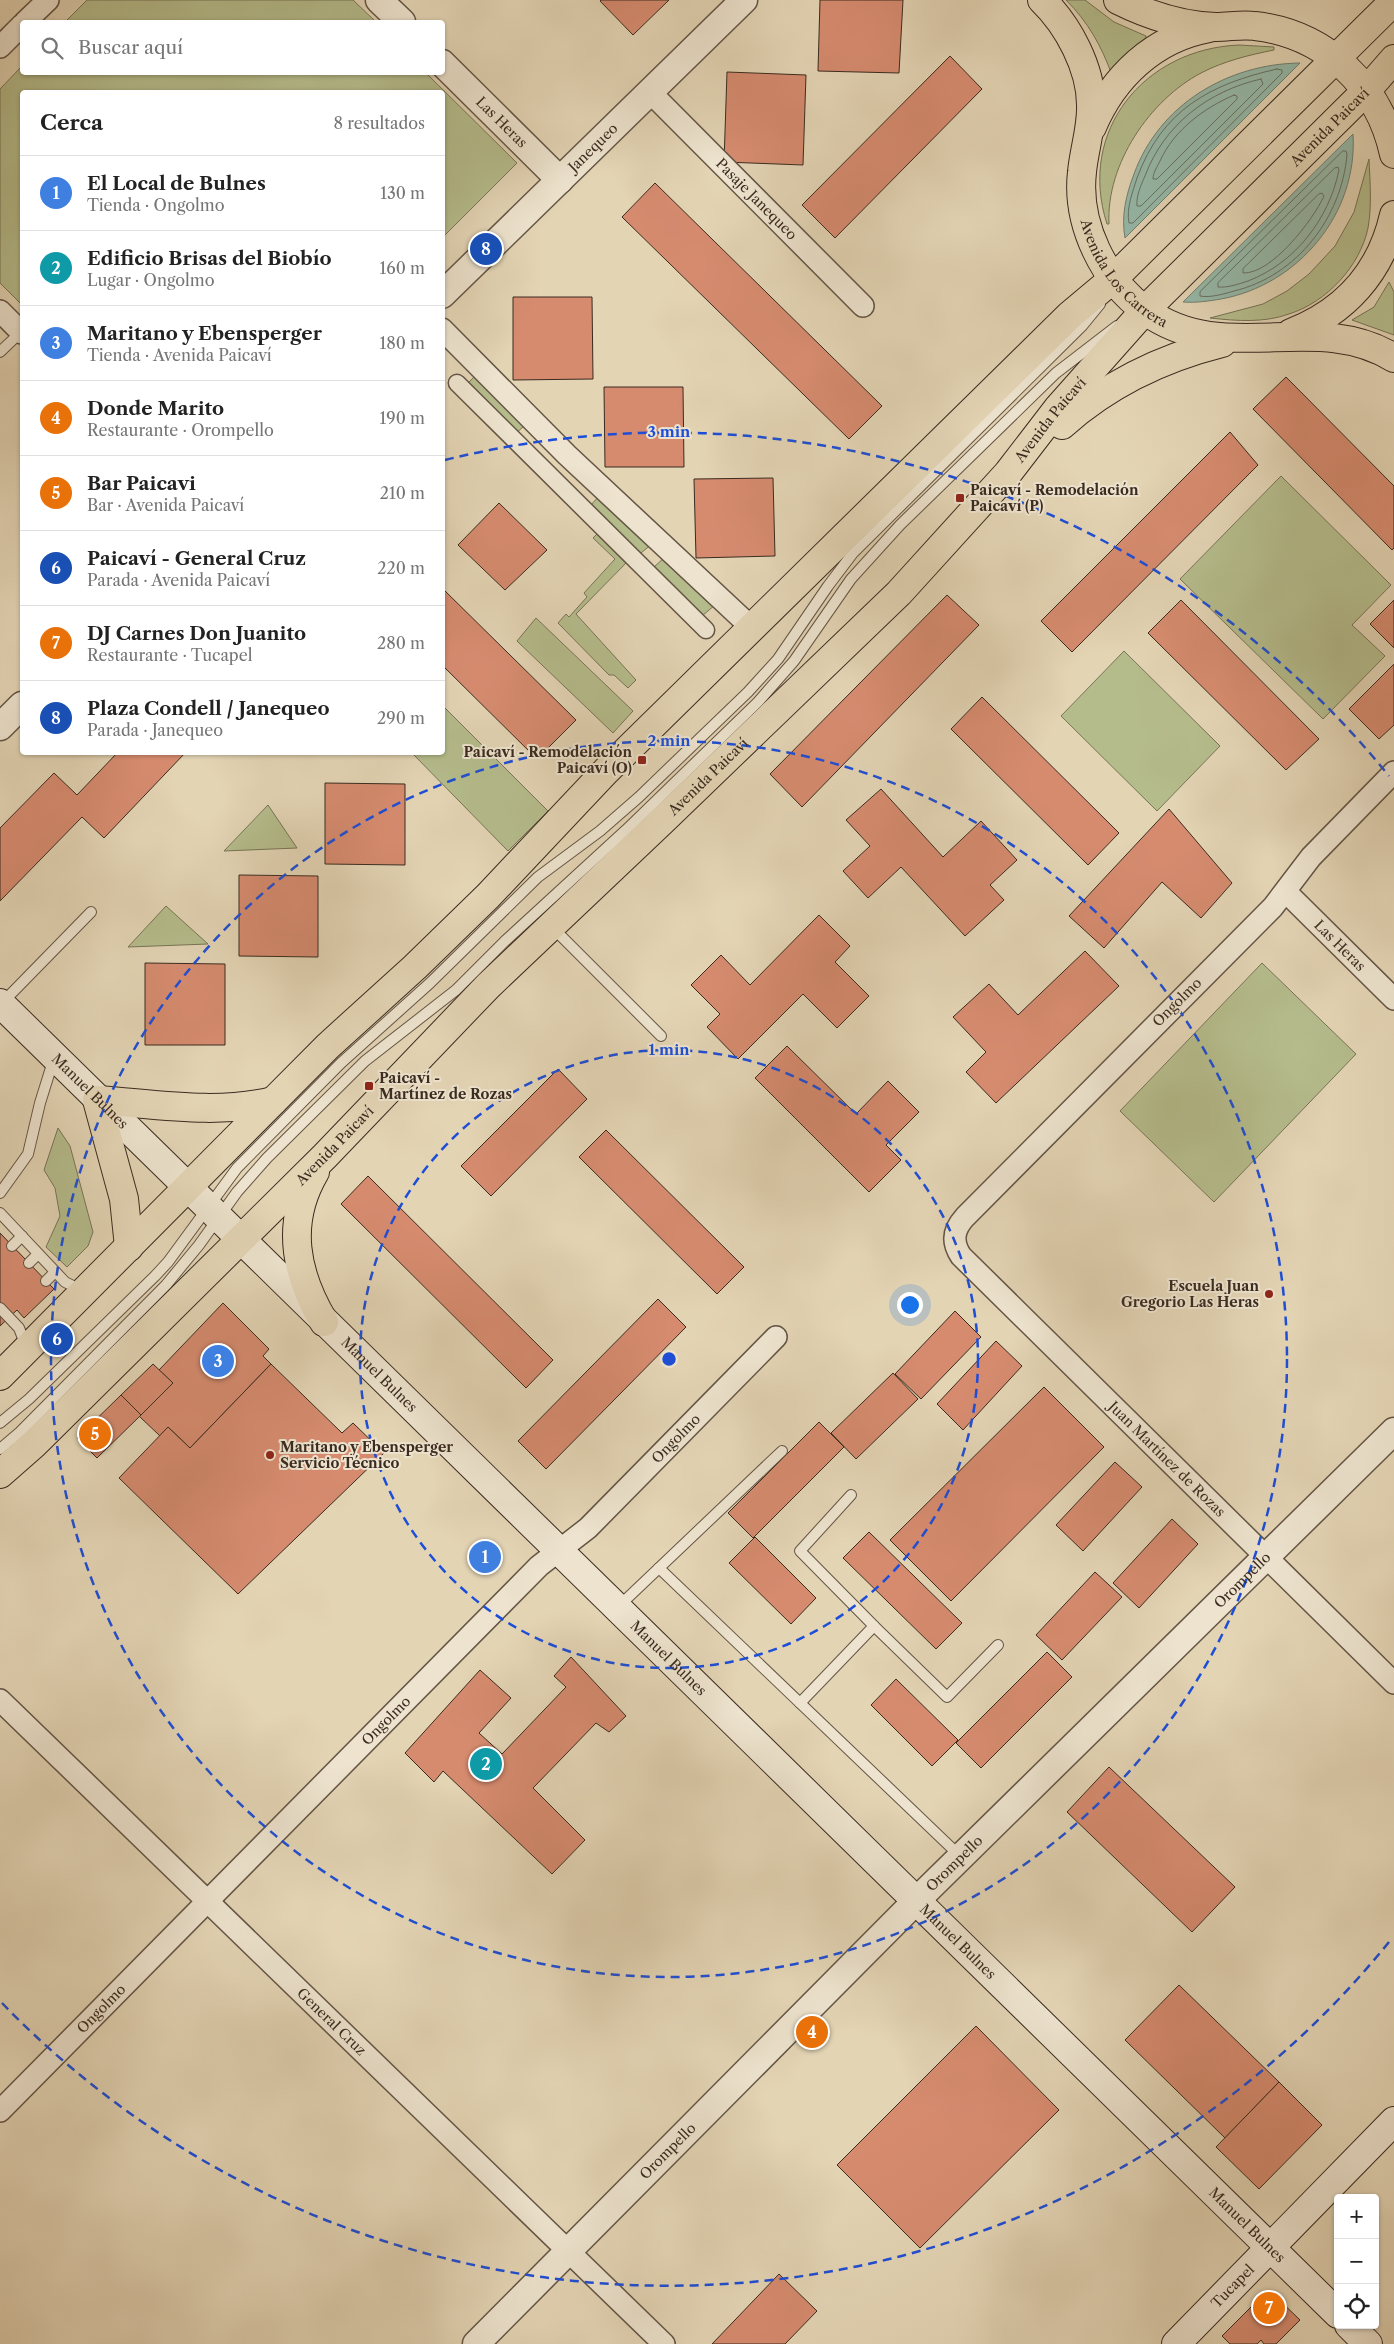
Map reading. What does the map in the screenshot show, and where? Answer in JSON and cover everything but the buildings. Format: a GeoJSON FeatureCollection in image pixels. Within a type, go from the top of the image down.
{"type":"FeatureCollection","features":[{"type":"Feature","properties":{"kind":"main road","name":"Avenida Los Carrera"},"geometry":{"type":"LineString","coordinates":[[1042,0],[1066,31],[1082,64],[1091,105],[1082,174],[1086,221],[1096,251],[1113,278],[1145,310],[1173,327],[1193,334],[1238,339],[1311,336],[1351,339],[1381,350],[1394,358]]}},
{"type":"Feature","properties":{"kind":"main road"},"geometry":{"type":"LineString","coordinates":[[1118,0],[1161,18],[1189,24],[1218,27],[1253,26],[1288,33],[1308,41],[1335,58],[1366,90],[1385,123],[1394,154]]}},
{"type":"Feature","properties":{"kind":"main road"},"geometry":{"type":"LineString","coordinates":[[0,1376],[23,1339],[74,1287],[129,1247],[340,1034],[415,967],[488,896],[606,771],[1070,315],[1113,278],[1394,1]]}},
{"type":"Feature","properties":{"kind":"main road"},"geometry":{"type":"LineString","coordinates":[[1086,143],[1104,100],[1134,65],[1173,40],[1202,30],[1218,27]]}},
{"type":"Feature","properties":{"kind":"main road","name":"Avenida Paicaví"},"geometry":{"type":"LineString","coordinates":[[0,1474],[33,1446],[325,1156],[460,1013],[899,592],[1008,473],[1058,408],[1145,310],[1366,90],[1394,59]]}},
{"type":"Feature","properties":{"kind":"main road"},"geometry":{"type":"LineString","coordinates":[[1280,337],[1324,318],[1352,295],[1364,281],[1380,256],[1390,232],[1394,215]]}},
{"type":"Feature","properties":{"kind":"main road"},"geometry":{"type":"LineString","coordinates":[[1008,473],[1097,395],[1125,379],[1164,361],[1238,339]]}},
{"type":"Feature","properties":{"kind":"main road","name":"Manuel Bulnes"},"geometry":{"type":"LineString","coordinates":[[1,1004],[1334,2310]]}},
{"type":"Feature","properties":{"kind":"main road"},"geometry":{"type":"LineString","coordinates":[[129,1247],[124,1199],[98,1100],[224,1108],[273,1101]]}},
{"type":"Feature","properties":{"kind":"main road"},"geometry":{"type":"LineString","coordinates":[[324,1322],[304,1284],[300,1267],[297,1233],[302,1202],[312,1178],[325,1156]]}},
{"type":"Feature","properties":{"kind":"main road","name":"Tucapel"},"geometry":{"type":"LineString","coordinates":[[1176,2344],[1394,2121]]}},
{"type":"Feature","properties":{"kind":"main road"},"geometry":{"type":"LineString","coordinates":[[1353,2329],[1368,2344]]}},
{"type":"Feature","properties":{"kind":"street"},"geometry":{"type":"LineString","coordinates":[[28,20],[48,0]]}},
{"type":"Feature","properties":{"kind":"street"},"geometry":{"type":"LineString","coordinates":[[379,0],[400,20]]}},
{"type":"Feature","properties":{"kind":"street","name":"Janequeo"},"geometry":{"type":"LineString","coordinates":[[445,292],[744,0]]}},
{"type":"Feature","properties":{"kind":"street"},"geometry":{"type":"LineString","coordinates":[[0,48],[20,28]]}},
{"type":"Feature","properties":{"kind":"street","name":"Las Heras"},"geometry":{"type":"LineString","coordinates":[[445,66],[560,180]]}},
{"type":"Feature","properties":{"kind":"street","name":"Pasaje Janequeo"},"geometry":{"type":"LineString","coordinates":[[650,92],[863,306]]}},
{"type":"Feature","properties":{"kind":"street"},"geometry":{"type":"LineString","coordinates":[[0,311],[20,331]]}},
{"type":"Feature","properties":{"kind":"street"},"geometry":{"type":"LineString","coordinates":[[445,332],[567,455],[752,628]]}},
{"type":"Feature","properties":{"kind":"street"},"geometry":{"type":"LineString","coordinates":[[457,383],[706,630]]}},
{"type":"Feature","properties":{"kind":"street"},"geometry":{"type":"LineString","coordinates":[[0,727],[20,707]]}},
{"type":"Feature","properties":{"kind":"street","name":"Ongolmo"},"geometry":{"type":"LineString","coordinates":[[956,1228],[1286,892],[1312,857],[1394,772]]}},
{"type":"Feature","properties":{"kind":"street","name":"Las Heras"},"geometry":{"type":"LineString","coordinates":[[1286,892],[1394,999]]}},
{"type":"Feature","properties":{"kind":"street","name":"Juan Martínez de Rozas"},"geometry":{"type":"LineString","coordinates":[[956,1228],[954,1242],[961,1256],[1394,1683]]}},
{"type":"Feature","properties":{"kind":"street","name":"Ongolmo"},"geometry":{"type":"LineString","coordinates":[[2,2106],[539,1566],[588,1528],[776,1337]]}},
{"type":"Feature","properties":{"kind":"street","name":"Orompello"},"geometry":{"type":"LineString","coordinates":[[476,2344],[916,1901],[1394,1431]]}},
{"type":"Feature","properties":{"kind":"street","name":"General Cruz"},"geometry":{"type":"LineString","coordinates":[[0,1700],[664,2344]]}},
{"type":"Feature","properties":{"kind":"lane"},"geometry":{"type":"LineString","coordinates":[[0,1449],[146,1306],[199,1246],[237,1168],[250,1154],[360,1044],[430,983],[538,877],[621,813],[748,692],[778,659],[822,594],[853,553],[1082,326],[1105,298],[1113,278]]}},
{"type":"Feature","properties":{"kind":"lane"},"geometry":{"type":"LineString","coordinates":[[0,1423],[28,1399],[154,1276],[214,1213],[237,1192],[267,1158],[365,1061],[456,990],[505,941],[626,830],[771,688],[812,636],[851,579],[900,525],[1056,373],[1110,330],[1145,310]]}},
{"type":"Feature","properties":{"kind":"lane"},"geometry":{"type":"LineString","coordinates":[[0,352],[20,335]]}},
{"type":"Feature","properties":{"kind":"lane"},"geometry":{"type":"LineString","coordinates":[[559,891],[662,821]]}},
{"type":"Feature","properties":{"kind":"lane"},"geometry":{"type":"LineString","coordinates":[[1,1004],[91,912]]}},
{"type":"Feature","properties":{"kind":"lane"},"geometry":{"type":"LineString","coordinates":[[550,925],[661,1036]]}},
{"type":"Feature","properties":{"kind":"lane"},"geometry":{"type":"LineString","coordinates":[[0,1193],[28,1154],[54,1057]]}},
{"type":"Feature","properties":{"kind":"lane"},"geometry":{"type":"LineString","coordinates":[[2,1219],[22,1236],[55,1272],[74,1287]]}},
{"type":"Feature","properties":{"kind":"lane"},"geometry":{"type":"LineString","coordinates":[[12,1246],[22,1236]]}},
{"type":"Feature","properties":{"kind":"lane"},"geometry":{"type":"LineString","coordinates":[[29,1263],[38,1254]]}},
{"type":"Feature","properties":{"kind":"lane"},"geometry":{"type":"LineString","coordinates":[[46,1281],[55,1272]]}},
{"type":"Feature","properties":{"kind":"lane"},"geometry":{"type":"LineString","coordinates":[[0,1308],[23,1339]]}},
{"type":"Feature","properties":{"kind":"lane"},"geometry":{"type":"LineString","coordinates":[[616,1608],[782,1451]]}},
{"type":"Feature","properties":{"kind":"lane"},"geometry":{"type":"LineString","coordinates":[[851,1495],[800,1551],[947,1697],[998,1645]]}},
{"type":"Feature","properties":{"kind":"lane"},"geometry":{"type":"LineString","coordinates":[[659,1568],[961,1857]]}},
{"type":"Feature","properties":{"kind":"lane"},"geometry":{"type":"LineString","coordinates":[[800,1703],[874,1626]]}},
{"type":"Feature","properties":{"kind":"shaded area"},"geometry":{"type":"Polygon","coordinates":[[[87,0],[353,0],[374,20],[67,20],[87,0]]]}},
{"type":"Feature","properties":{"kind":"shaded area"},"geometry":{"type":"Polygon","coordinates":[[[1066,0],[1085,0],[1114,22],[1146,36],[1146,42],[1112,75],[1093,34],[1066,0]]]}},
{"type":"Feature","properties":{"kind":"shaded area"},"geometry":{"type":"Polygon","coordinates":[[[1239,45],[1274,47],[1274,50],[1237,59],[1201,73],[1182,85],[1165,100],[1135,136],[1123,157],[1115,179],[1110,201],[1109,224],[1107,224],[1100,190],[1102,157],[1111,128],[1126,101],[1148,79],[1174,62],[1205,50],[1239,45]]]}},
{"type":"Feature","properties":{"kind":"shaded area"},"geometry":{"type":"Polygon","coordinates":[[[20,68],[20,75],[428,75],[443,90],[20,90],[20,303],[0,283],[0,89],[20,68]]]}},
{"type":"Feature","properties":{"kind":"shaded area"},"geometry":{"type":"Polygon","coordinates":[[[445,92],[517,163],[445,235],[445,92]]]}},
{"type":"Feature","properties":{"kind":"shaded area"},"geometry":{"type":"Polygon","coordinates":[[[1369,159],[1369,220],[1364,242],[1350,269],[1329,292],[1303,308],[1280,317],[1250,320],[1210,318],[1263,304],[1287,291],[1309,274],[1335,246],[1354,212],[1369,159]]]}},
{"type":"Feature","properties":{"kind":"shaded area"},"geometry":{"type":"Polygon","coordinates":[[[1389,282],[1394,292],[1394,335],[1352,320],[1374,307],[1389,282]]]}},
{"type":"Feature","properties":{"kind":"shaded area"},"geometry":{"type":"Polygon","coordinates":[[[478,373],[529,422],[516,433],[466,385],[478,373]]]}},
{"type":"Feature","properties":{"kind":"shaded area"},"geometry":{"type":"Polygon","coordinates":[[[1281,476],[1391,585],[1352,625],[1385,656],[1323,719],[1180,579],[1281,476]]]}},
{"type":"Feature","properties":{"kind":"shaded area"},"geometry":{"type":"Polygon","coordinates":[[[601,494],[653,543],[641,553],[589,507],[601,494]]]}},
{"type":"Feature","properties":{"kind":"shaded area"},"geometry":{"type":"Polygon","coordinates":[[[599,532],[628,561],[576,614],[636,680],[628,688],[614,675],[609,675],[558,623],[566,614],[569,617],[587,597],[584,593],[615,559],[593,538],[599,532]]]}},
{"type":"Feature","properties":{"kind":"shaded area"},"geometry":{"type":"Polygon","coordinates":[[[666,556],[715,605],[702,616],[653,568],[666,556]]]}},
{"type":"Feature","properties":{"kind":"shaded area"},"geometry":{"type":"Polygon","coordinates":[[[536,618],[633,711],[613,733],[517,641],[536,618]]]}},
{"type":"Feature","properties":{"kind":"shaded area"},"geometry":{"type":"Polygon","coordinates":[[[1124,651],[1220,746],[1157,811],[1061,716],[1124,651]]]}},
{"type":"Feature","properties":{"kind":"shaded area"},"geometry":{"type":"Polygon","coordinates":[[[445,708],[548,811],[508,851],[414,755],[445,755],[445,708]]]}},
{"type":"Feature","properties":{"kind":"shaded area"},"geometry":{"type":"Polygon","coordinates":[[[268,805],[297,848],[224,851],[268,805]]]}},
{"type":"Feature","properties":{"kind":"shaded area"},"geometry":{"type":"Polygon","coordinates":[[[166,906],[208,944],[128,947],[166,906]]]}},
{"type":"Feature","properties":{"kind":"shaded area"},"geometry":{"type":"Polygon","coordinates":[[[1262,963],[1356,1054],[1214,1202],[1120,1111],[1262,963]]]}},
{"type":"Feature","properties":{"kind":"shaded area"},"geometry":{"type":"Polygon","coordinates":[[[58,1128],[70,1146],[93,1232],[88,1246],[67,1267],[46,1247],[60,1216],[55,1188],[44,1170],[58,1128]]]}},
{"type":"Feature","properties":{"kind":"water"},"geometry":{"type":"Polygon","coordinates":[[[1300,63],[1125,238],[1125,206],[1134,174],[1145,149],[1160,128],[1178,109],[1199,93],[1222,80],[1247,71],[1273,65],[1300,63]]]}},
{"type":"Feature","properties":{"kind":"water"},"geometry":{"type":"Polygon","coordinates":[[[1353,134],[1352,163],[1345,192],[1334,218],[1318,241],[1298,262],[1275,279],[1249,291],[1221,299],[1183,302],[1353,134]]]}},
{"type":"Feature","properties":{"kind":"place","name":"Plaza Condell / Janequeo"},"geometry":{"type":"Point","coordinates":[486,249]}},
{"type":"Feature","properties":{"kind":"place","name":"Paicaví - Remodelación Paicaví (P)"},"geometry":{"type":"Point","coordinates":[960,498]}},
{"type":"Feature","properties":{"kind":"place","name":"Paicaví - Remodelación Paicaví (O)"},"geometry":{"type":"Point","coordinates":[642,760]}},
{"type":"Feature","properties":{"kind":"place","name":"Paicaví - Martínez de Rozas"},"geometry":{"type":"Point","coordinates":[369,1086]}},
{"type":"Feature","properties":{"kind":"place","name":"Escuela Juan Gregorio Las Heras"},"geometry":{"type":"Point","coordinates":[1269,1294]}},
{"type":"Feature","properties":{"kind":"place","name":"Paicaví - General Cruz"},"geometry":{"type":"Point","coordinates":[57,1339]}},
{"type":"Feature","properties":{"kind":"place","name":"Maritano y Ebensperger"},"geometry":{"type":"Point","coordinates":[218,1361]}},
{"type":"Feature","properties":{"kind":"place","name":"Bar Paicavi"},"geometry":{"type":"Point","coordinates":[95,1434]}},
{"type":"Feature","properties":{"kind":"place","name":"Maritano y Ebensperger Servicio Técnico"},"geometry":{"type":"Point","coordinates":[270,1455]}},
{"type":"Feature","properties":{"kind":"place","name":"El Local de Bulnes"},"geometry":{"type":"Point","coordinates":[485,1557]}},
{"type":"Feature","properties":{"kind":"place","name":"Edificio Brisas del Biobío"},"geometry":{"type":"Point","coordinates":[486,1764]}},
{"type":"Feature","properties":{"kind":"place","name":"Donde Marito"},"geometry":{"type":"Point","coordinates":[812,2032]}},
{"type":"Feature","properties":{"kind":"place","name":"DJ Carnes Don Juanito"},"geometry":{"type":"Point","coordinates":[1269,2308]}}]}
